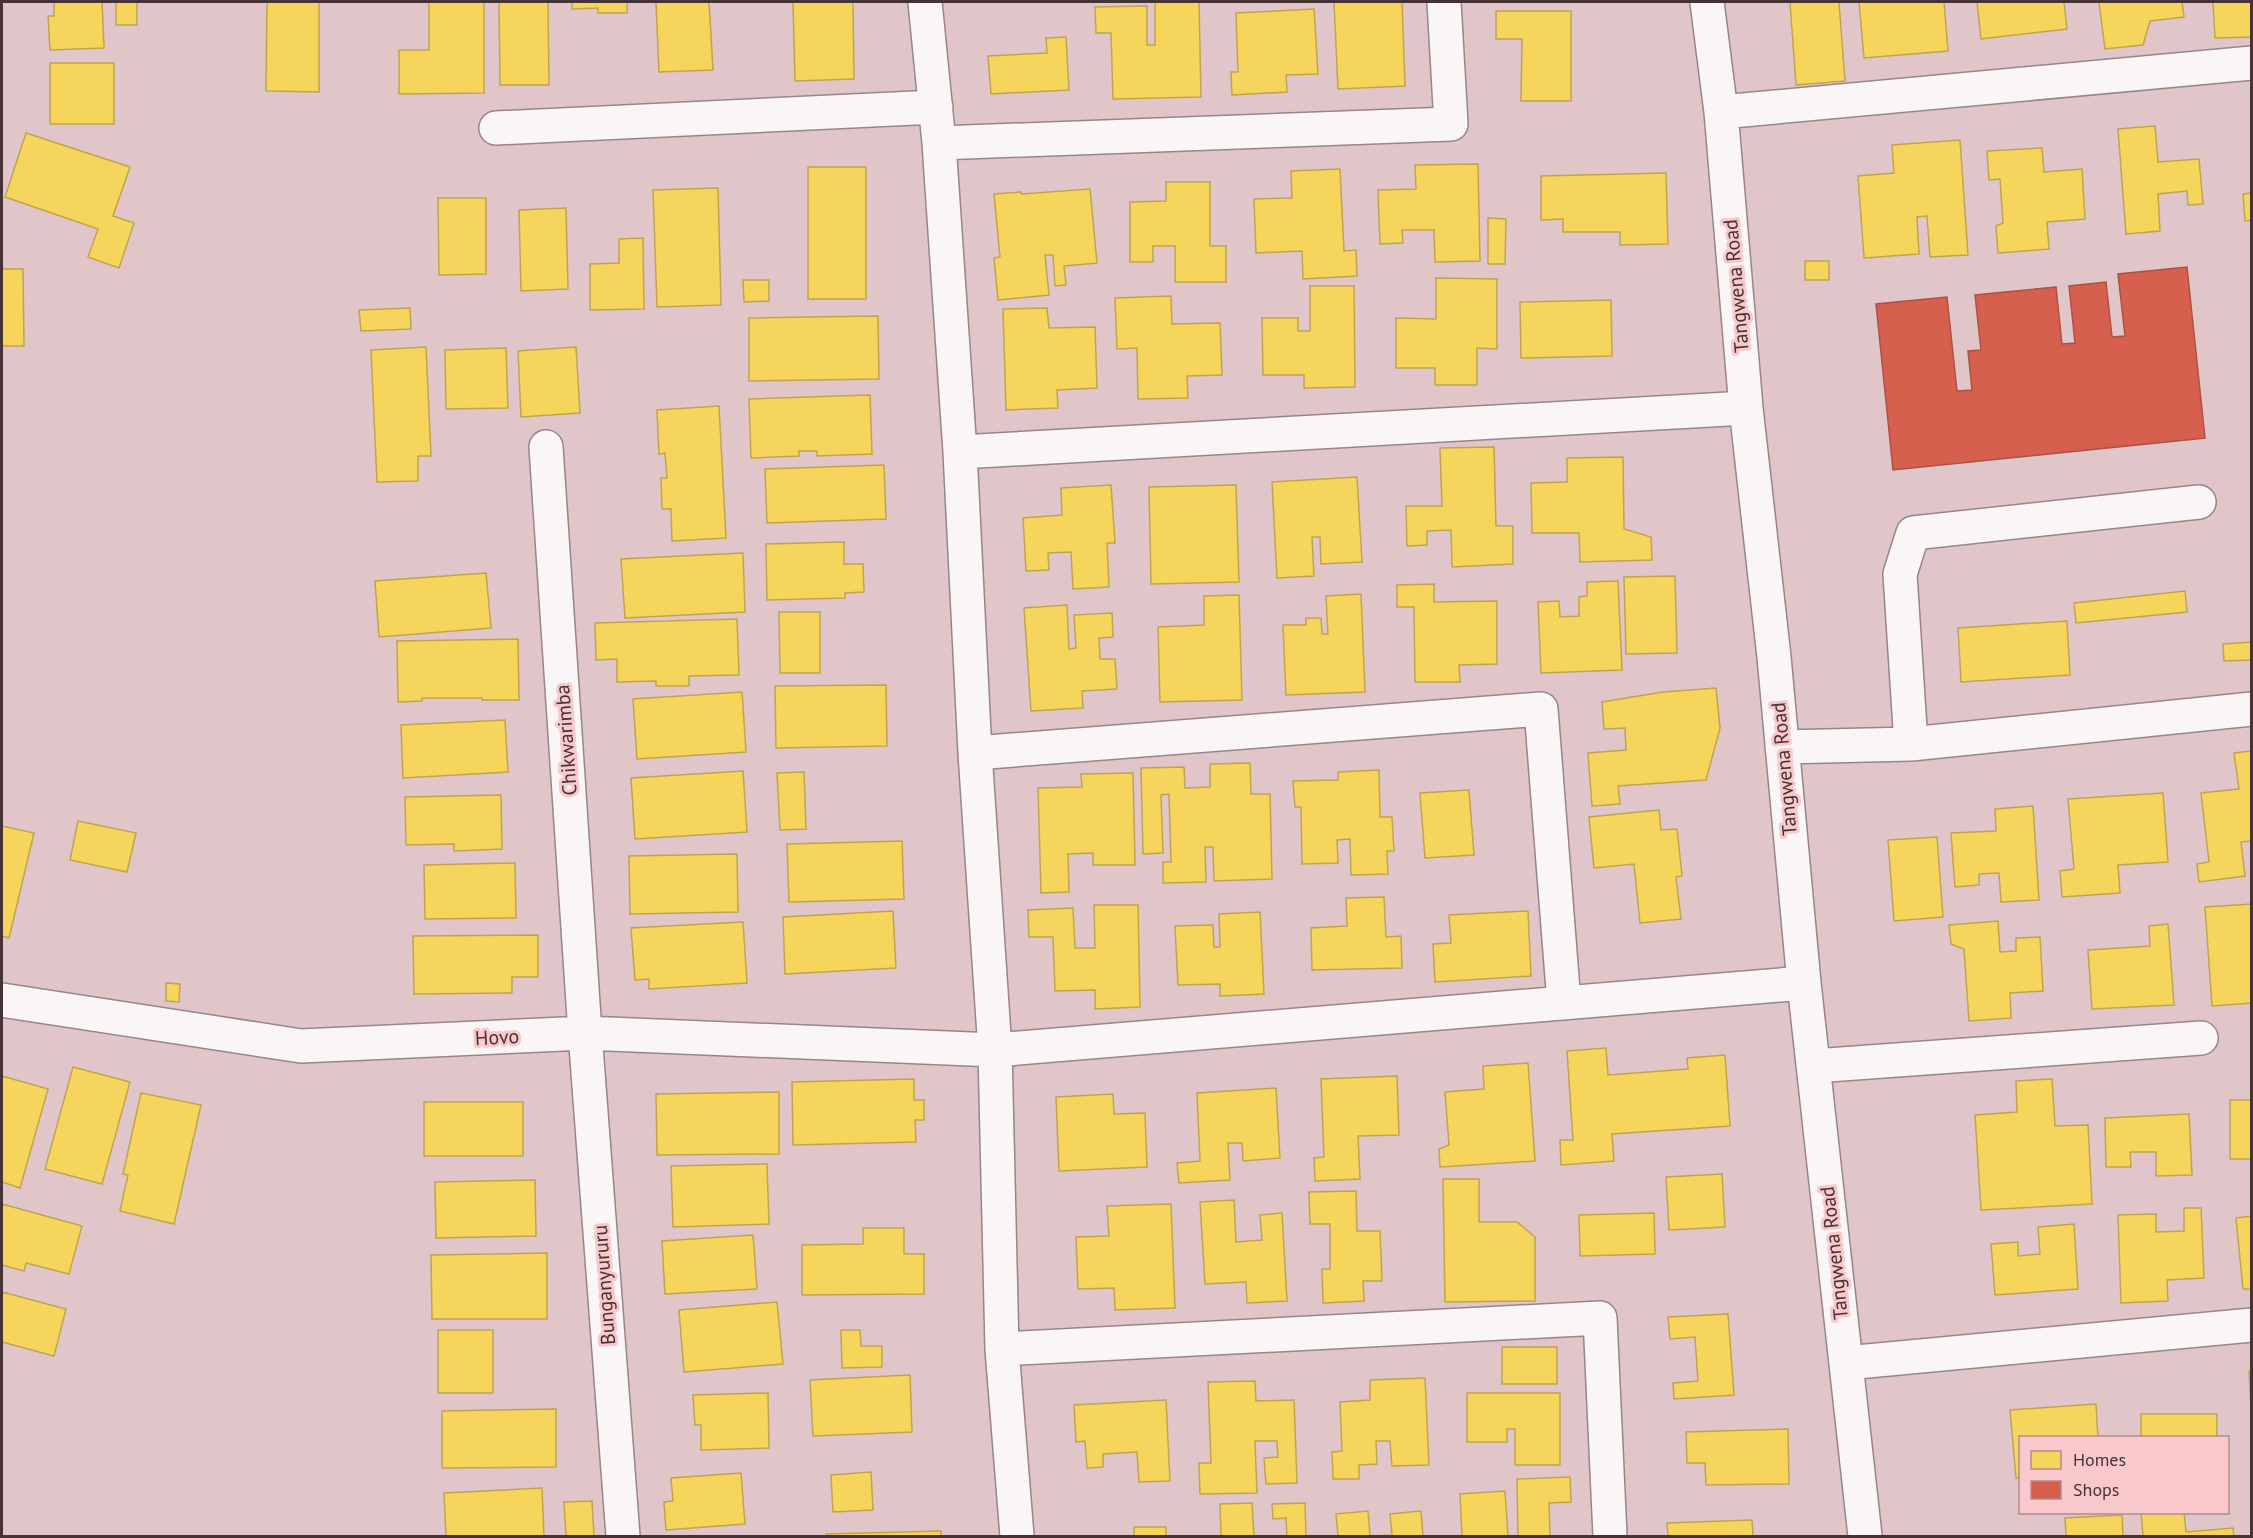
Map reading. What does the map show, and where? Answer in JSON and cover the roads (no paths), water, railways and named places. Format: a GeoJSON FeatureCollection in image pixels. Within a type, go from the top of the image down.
{"type":"FeatureCollection","features":[{"type":"Feature","properties":{"kind":"street"},"geometry":{"type":"LineString","coordinates":[[925,2],[939,143],[960,452],[975,753],[995,1050],[1002,1349],[1017,1536]]}},
{"type":"Feature","properties":{"kind":"street"},"geometry":{"type":"LineString","coordinates":[[939,143],[1451,124],[1444,2]]}},
{"type":"Feature","properties":{"kind":"street","name":"Tangwena Road"},"geometry":{"type":"LineString","coordinates":[[1707,2],[1721,112],[1746,408],[1804,983],[1865,1536]]}},
{"type":"Feature","properties":{"kind":"street"},"geometry":{"type":"LineString","coordinates":[[1721,112],[2252,63]]}},
{"type":"Feature","properties":{"kind":"street"},"geometry":{"type":"LineString","coordinates":[[496,128],[936,107]]}},
{"type":"Feature","properties":{"kind":"street"},"geometry":{"type":"LineString","coordinates":[[960,452],[1746,408]]}},
{"type":"Feature","properties":{"kind":"street","name":"Chikwarimba"},"geometry":{"type":"LineString","coordinates":[[546,447],[585,1033]]}},
{"type":"Feature","properties":{"kind":"street"},"geometry":{"type":"LineString","coordinates":[[1911,744],[1900,574],[1913,532],[2199,502]]}},
{"type":"Feature","properties":{"kind":"street"},"geometry":{"type":"LineString","coordinates":[[975,753],[1541,709],[1564,1002]]}},
{"type":"Feature","properties":{"kind":"street"},"geometry":{"type":"LineString","coordinates":[[1782,747],[1911,744],[2252,709]]}},
{"type":"Feature","properties":{"kind":"street","name":"Hovo"},"geometry":{"type":"LineString","coordinates":[[2,1000],[301,1046],[585,1033],[995,1050],[1804,983]]}},
{"type":"Feature","properties":{"kind":"street","name":"Bunganyururu"},"geometry":{"type":"LineString","coordinates":[[585,1033],[623,1536]]}},
{"type":"Feature","properties":{"kind":"street"},"geometry":{"type":"LineString","coordinates":[[1814,1066],[2201,1038]]}},
{"type":"Feature","properties":{"kind":"street"},"geometry":{"type":"LineString","coordinates":[[1002,1349],[1600,1318],[1610,1536]]}},
{"type":"Feature","properties":{"kind":"street"},"geometry":{"type":"LineString","coordinates":[[1846,1363],[2252,1324]]}}]}
